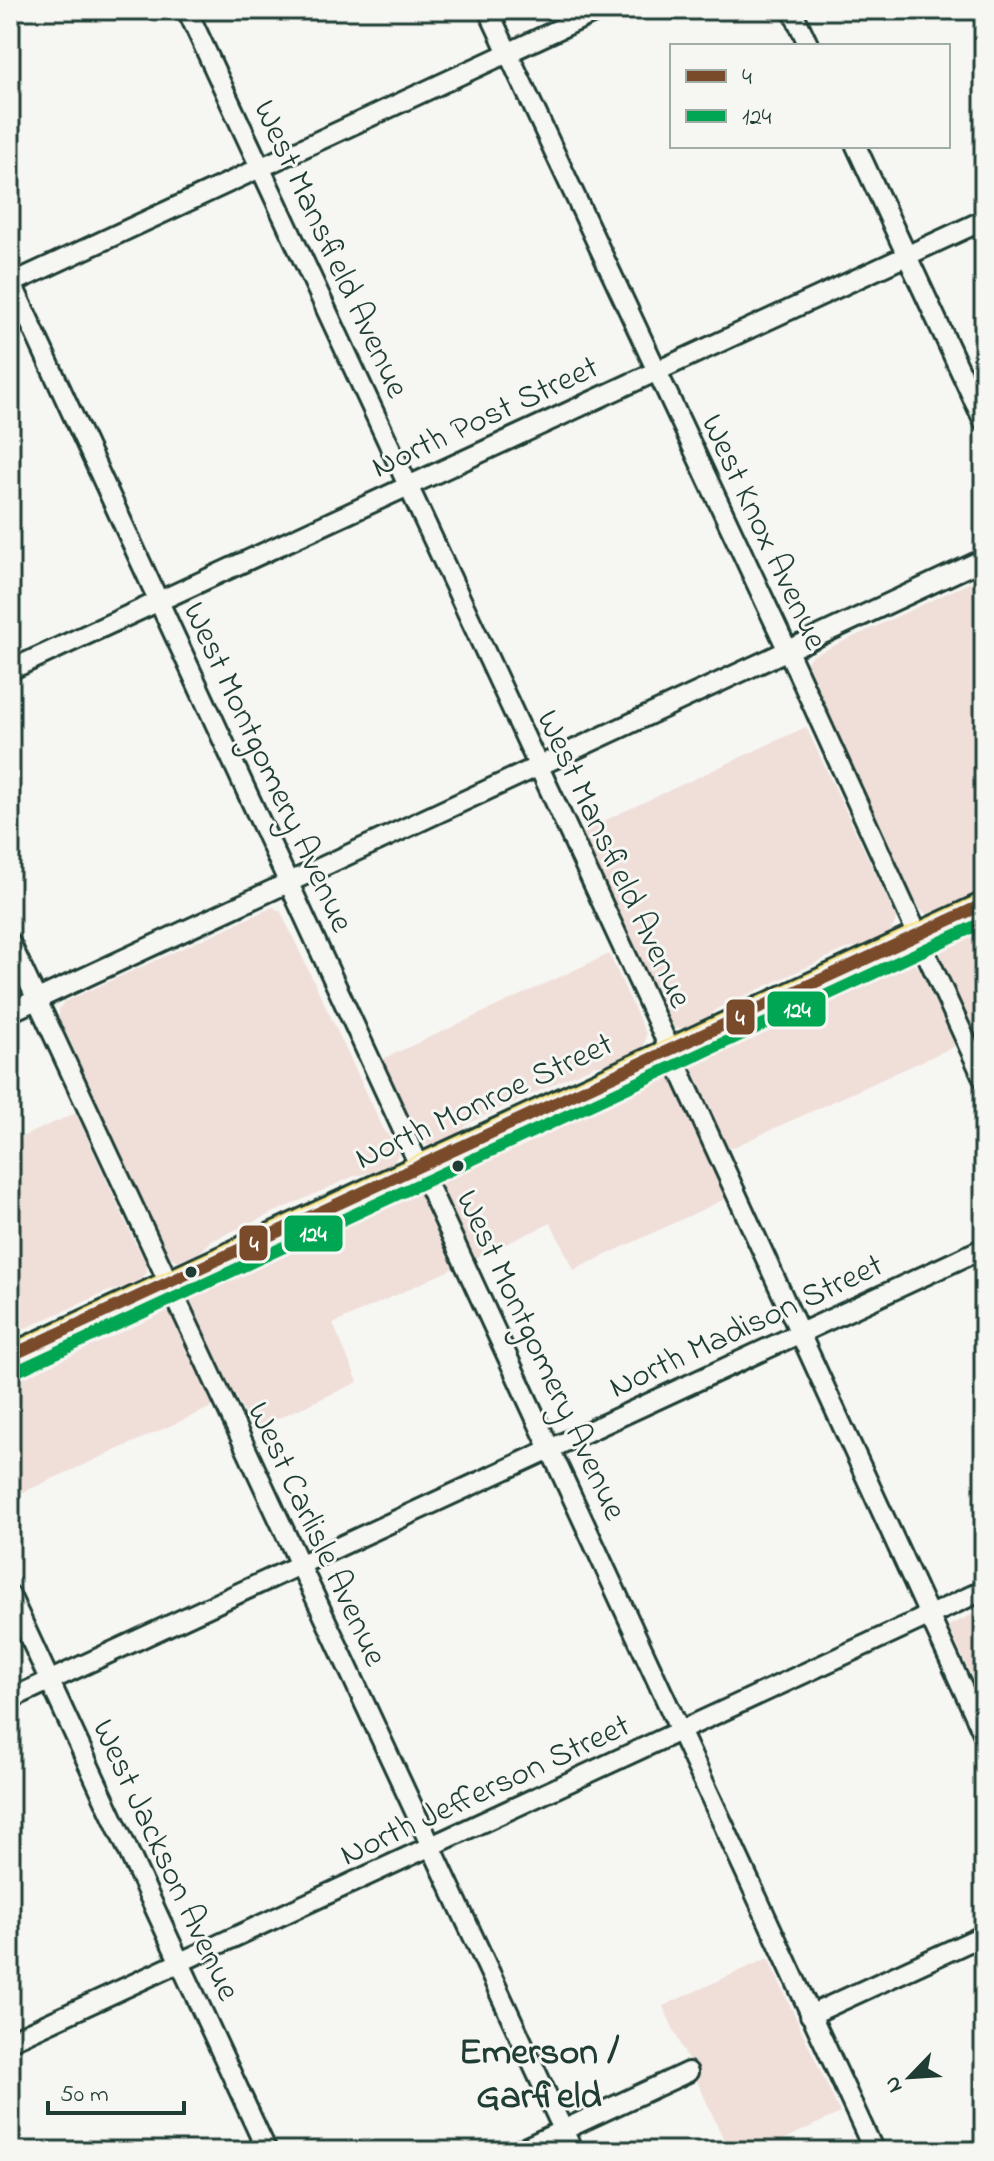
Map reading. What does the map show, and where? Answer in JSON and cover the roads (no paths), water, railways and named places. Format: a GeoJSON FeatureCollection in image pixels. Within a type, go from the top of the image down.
{"type":"FeatureCollection","features":[{"type":"Feature","properties":{"kind":"main road","name":"North Monroe Street"},"geometry":{"type":"LineString","coordinates":[[10,1356],[984,904]]}},
{"type":"Feature","properties":{"kind":"street","name":"West Mansfield Avenue"},"geometry":{"type":"LineString","coordinates":[[187,10],[539,766],[984,1735]]}},
{"type":"Feature","properties":{"kind":"street","name":"West Knox Avenue"},"geometry":{"type":"LineString","coordinates":[[488,10],[788,651],[984,1080]]}},
{"type":"Feature","properties":{"kind":"street"},"geometry":{"type":"LineString","coordinates":[[11,282],[600,10]]}},
{"type":"Feature","properties":{"kind":"street"},"geometry":{"type":"LineString","coordinates":[[792,10],[808,44]]}},
{"type":"Feature","properties":{"kind":"street"},"geometry":{"type":"LineString","coordinates":[[857,148],[984,422]]}},
{"type":"Feature","properties":{"kind":"street","name":"North Post Street"},"geometry":{"type":"LineString","coordinates":[[10,670],[984,220]]}},
{"type":"Feature","properties":{"kind":"street","name":"West Montgomery Avenue"},"geometry":{"type":"LineString","coordinates":[[11,282],[874,2151]]}},
{"type":"Feature","properties":{"kind":"street"},"geometry":{"type":"LineString","coordinates":[[10,1012],[984,559]]}},
{"type":"Feature","properties":{"kind":"street","name":"West Carlisle Avenue"},"geometry":{"type":"LineString","coordinates":[[10,942],[573,2151]]}},
{"type":"Feature","properties":{"kind":"street","name":"North Madison Street"},"geometry":{"type":"LineString","coordinates":[[10,1699],[984,1248]]}},
{"type":"Feature","properties":{"kind":"street","name":"North Jefferson Street"},"geometry":{"type":"LineString","coordinates":[[10,2041],[984,1590]]}},
{"type":"Feature","properties":{"kind":"street","name":"West Jackson Avenue"},"geometry":{"type":"LineString","coordinates":[[10,1595],[267,2151]]}},
{"type":"Feature","properties":{"kind":"street"},"geometry":{"type":"LineString","coordinates":[[810,2015],[984,1935]]}},
{"type":"Feature","properties":{"kind":"street"},"geometry":{"type":"LineString","coordinates":[[518,2151],[688,2072]]}},
{"type":"Feature","properties":{"kind":"district","name":"Emerson / Garfield"},"geometry":{"type":"Point","coordinates":[539,2072]}}]}
